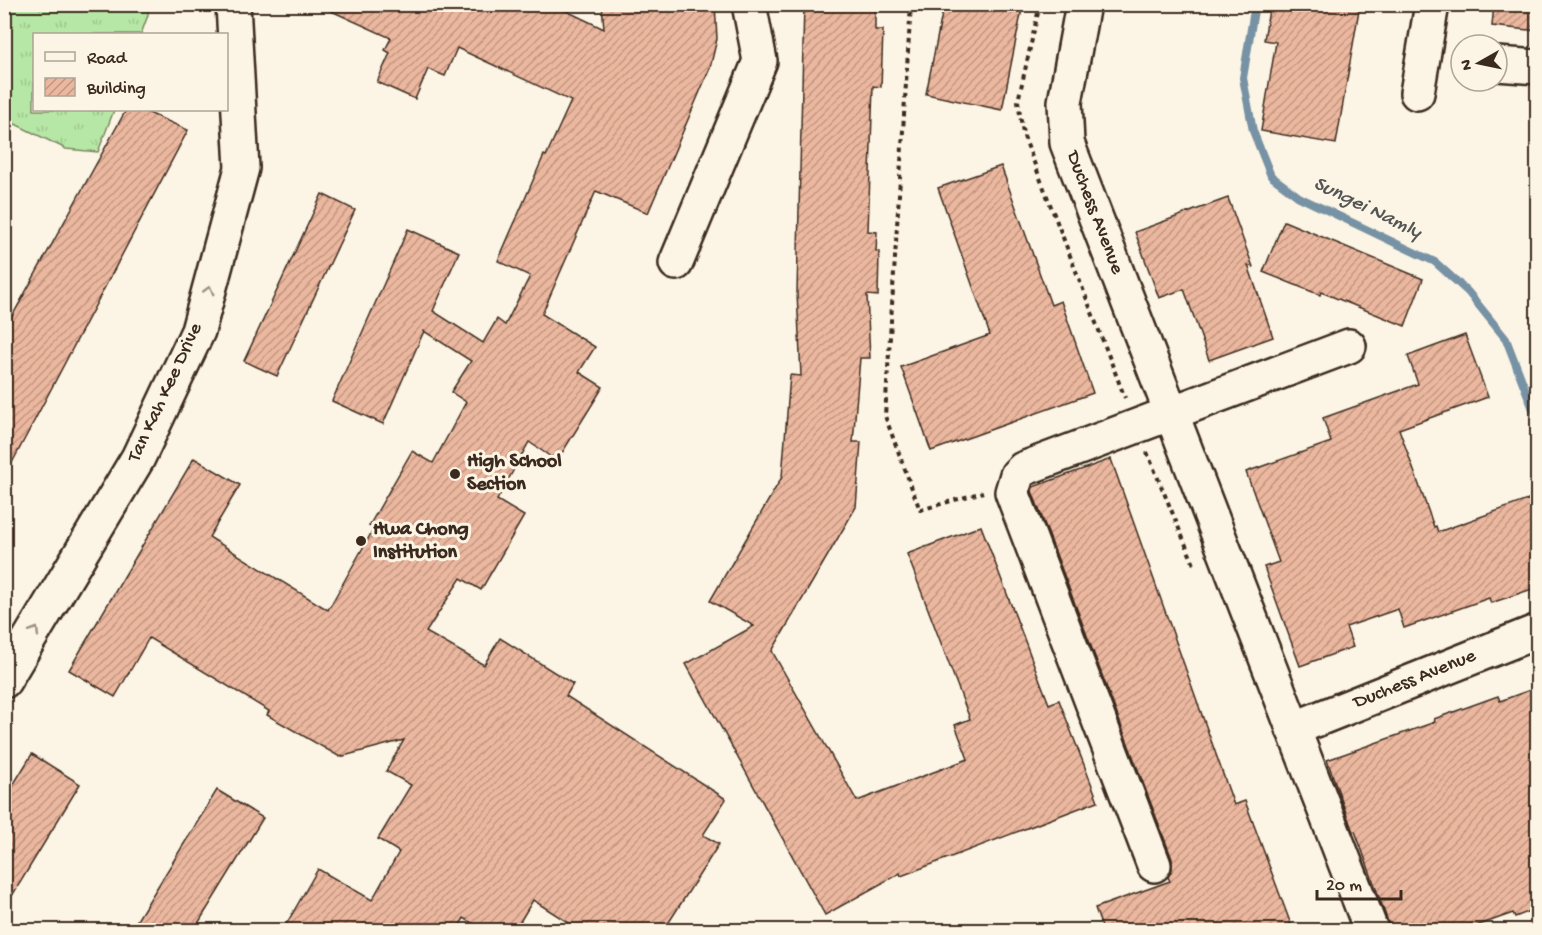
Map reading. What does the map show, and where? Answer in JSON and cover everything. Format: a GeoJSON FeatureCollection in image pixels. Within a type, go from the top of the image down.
{"type":"FeatureCollection","features":[{"type":"Feature","properties":{"kind":"street","name":"Tan Kah Kee Drive"},"geometry":{"type":"LineString","coordinates":[[4,681],[138,458],[198,332],[242,168],[233,4]]}},
{"type":"Feature","properties":{"kind":"street"},"geometry":{"type":"LineString","coordinates":[[676,263],[760,61],[749,4]]}},
{"type":"Feature","properties":{"kind":"street","name":"Duchess Avenue"},"geometry":{"type":"LineString","coordinates":[[1083,4],[1065,102],[1067,143],[1371,930]]}},
{"type":"Feature","properties":{"kind":"street"},"geometry":{"type":"LineString","coordinates":[[1418,93],[1432,4]]}},
{"type":"Feature","properties":{"kind":"street"},"geometry":{"type":"LineString","coordinates":[[1509,65],[1538,67]]}},
{"type":"Feature","properties":{"kind":"street"},"geometry":{"type":"LineString","coordinates":[[1154,865],[1016,504],[1012,492],[1017,475],[1023,469],[1349,346]]}},
{"type":"Feature","properties":{"kind":"street","name":"Duchess Avenue"},"geometry":{"type":"LineString","coordinates":[[1293,729],[1538,631]]}},
{"type":"Feature","properties":{"kind":"path"},"geometry":{"type":"LineString","coordinates":[[910,4],[885,416],[920,510],[1014,483]]}},
{"type":"Feature","properties":{"kind":"green space"},"geometry":{"type":"Polygon","coordinates":[[[4,5],[148,5],[148,15],[141,33],[33,33],[33,111],[114,111],[98,152],[66,149],[5,119],[4,5]]]}},
{"type":"Feature","properties":{"kind":"building","name":"High School Section"},"geometry":{"type":"Polygon","coordinates":[[[316,4],[552,4],[604,29],[602,4],[715,4],[717,39],[710,68],[648,213],[596,191],[542,314],[595,347],[579,372],[603,387],[557,461],[529,442],[497,500],[524,516],[481,590],[461,578],[426,632],[484,665],[500,638],[573,684],[566,696],[726,799],[703,835],[719,844],[664,930],[580,930],[533,900],[515,930],[483,930],[464,918],[457,930],[283,930],[318,869],[372,900],[399,852],[378,839],[411,785],[386,771],[404,740],[340,757],[267,715],[269,711],[149,638],[115,697],[69,670],[194,458],[240,485],[209,537],[328,610],[374,528],[369,526],[412,451],[433,463],[466,402],[451,392],[471,361],[424,331],[383,424],[332,401],[408,229],[459,252],[433,311],[483,343],[497,319],[505,325],[530,276],[498,261],[544,155],[546,156],[571,101],[457,48],[445,76],[428,69],[415,99],[377,82],[390,53],[385,50],[391,38],[316,4]]]}},
{"type":"Feature","properties":{"kind":"building"},"geometry":{"type":"Polygon","coordinates":[[[804,4],[875,4],[875,30],[883,30],[881,87],[873,86],[868,231],[877,232],[878,296],[867,295],[870,358],[860,358],[853,442],[861,442],[856,507],[772,651],[857,801],[968,759],[955,725],[970,719],[907,554],[981,526],[1049,704],[1059,700],[1098,801],[901,876],[900,873],[825,915],[686,664],[754,626],[710,601],[782,477],[790,375],[801,376],[797,293],[804,4]]]}},
{"type":"Feature","properties":{"kind":"building"},"geometry":{"type":"Polygon","coordinates":[[[944,4],[1023,4],[1002,110],[926,94],[944,4]]]}},
{"type":"Feature","properties":{"kind":"building"},"geometry":{"type":"Polygon","coordinates":[[[1270,4],[1360,4],[1336,144],[1261,131],[1276,42],[1264,40],[1270,4]]]}},
{"type":"Feature","properties":{"kind":"building"},"geometry":{"type":"Polygon","coordinates":[[[1494,4],[1538,4],[1538,31],[1492,26],[1494,4]]]}},
{"type":"Feature","properties":{"kind":"building"},"geometry":{"type":"Polygon","coordinates":[[[125,111],[144,111],[188,130],[4,478],[4,331],[125,111]]]}},
{"type":"Feature","properties":{"kind":"building"},"geometry":{"type":"Polygon","coordinates":[[[1001,166],[1051,305],[1061,301],[1093,393],[931,451],[901,367],[990,335],[938,188],[1001,166]]]}},
{"type":"Feature","properties":{"kind":"building"},"geometry":{"type":"Polygon","coordinates":[[[322,194],[355,210],[277,376],[244,361],[322,194]]]}},
{"type":"Feature","properties":{"kind":"building"},"geometry":{"type":"Polygon","coordinates":[[[1228,198],[1253,267],[1248,265],[1273,337],[1209,360],[1184,289],[1159,298],[1135,232],[1228,198]]]}},
{"type":"Feature","properties":{"kind":"building"},"geometry":{"type":"Polygon","coordinates":[[[1284,221],[1423,279],[1405,326],[1321,292],[1320,295],[1263,272],[1284,221]]]}},
{"type":"Feature","properties":{"kind":"building"},"geometry":{"type":"Polygon","coordinates":[[[1465,335],[1488,397],[1399,429],[1434,527],[1436,526],[1438,532],[1533,498],[1538,512],[1538,587],[1491,603],[1489,598],[1404,628],[1398,609],[1346,627],[1353,647],[1300,666],[1264,567],[1279,562],[1246,472],[1331,442],[1323,418],[1418,384],[1408,356],[1465,335]]]}},
{"type":"Feature","properties":{"kind":"building"},"geometry":{"type":"Polygon","coordinates":[[[1111,459],[1234,805],[1245,801],[1293,930],[1103,930],[1095,908],[1170,881],[1168,877],[1172,869],[1172,859],[1032,491],[1033,487],[1111,459]]]}},
{"type":"Feature","properties":{"kind":"building"},"geometry":{"type":"Polygon","coordinates":[[[1538,687],[1538,908],[1515,917],[1513,913],[1465,930],[1391,930],[1327,760],[1435,722],[1434,719],[1498,696],[1500,701],[1538,687]]]}},
{"type":"Feature","properties":{"kind":"building"},"geometry":{"type":"Polygon","coordinates":[[[32,754],[80,784],[4,909],[4,800],[32,754]]]}},
{"type":"Feature","properties":{"kind":"building"},"geometry":{"type":"Polygon","coordinates":[[[217,790],[263,818],[194,930],[131,930],[217,790]]]}},
{"type":"Feature","properties":{"kind":"waterway","name":"Sungei Namly"},"geometry":{"type":"LineString","coordinates":[[1255,4],[1243,78],[1253,131],[1271,176],[1299,197],[1435,262],[1468,292],[1506,339],[1538,422]]}},
{"type":"Feature","properties":{"kind":"place","name":"High School Section"},"geometry":{"type":"Point","coordinates":[455,474]}},
{"type":"Feature","properties":{"kind":"place","name":"Hwa Chong Institution"},"geometry":{"type":"Point","coordinates":[361,541]}}]}
